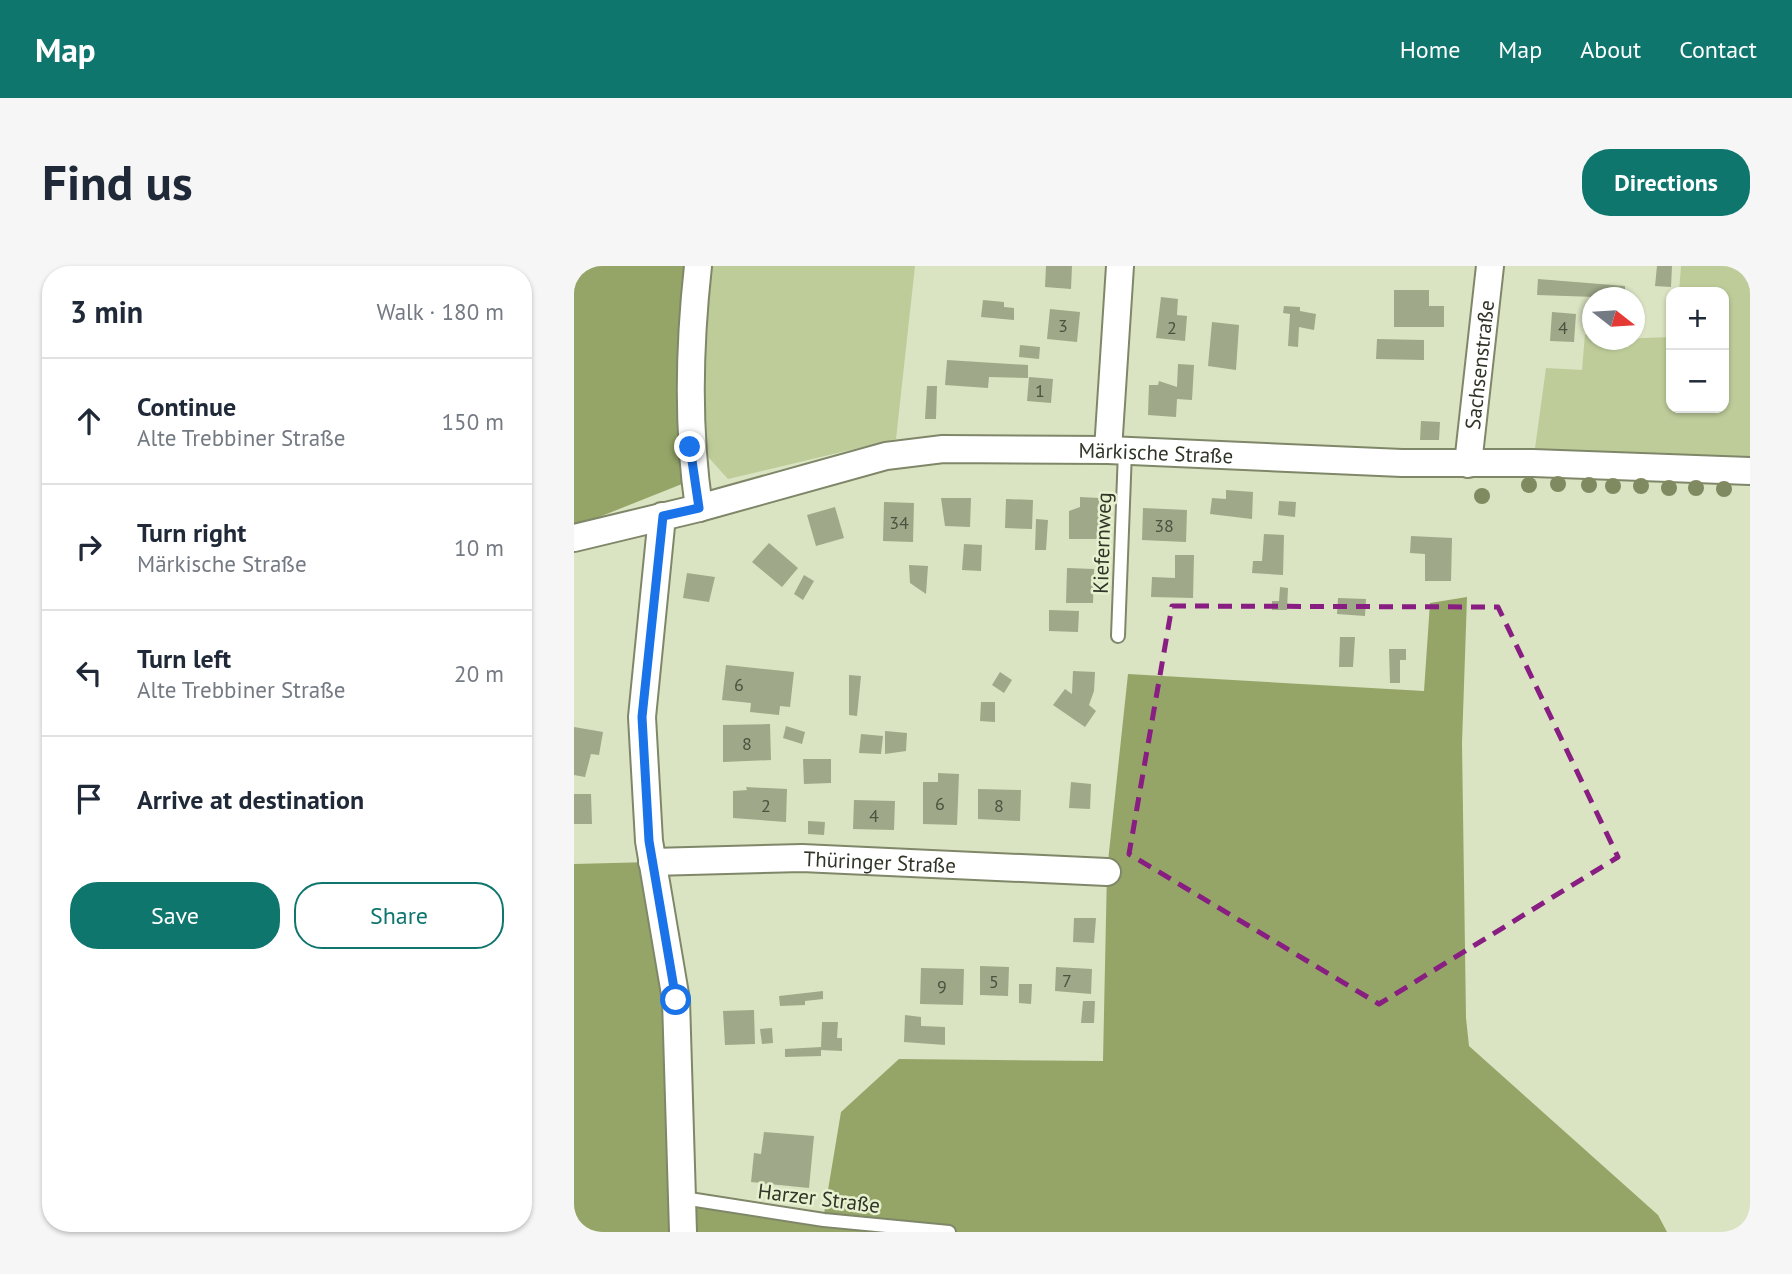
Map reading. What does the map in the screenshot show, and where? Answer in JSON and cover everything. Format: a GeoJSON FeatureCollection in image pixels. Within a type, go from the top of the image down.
{"type":"FeatureCollection","features":[{"type":"Feature","properties":{"kind":"street"},"geometry":{"type":"LineString","coordinates":[[698,266],[692,323],[690,447],[699,508]]}},
{"type":"Feature","properties":{"kind":"street"},"geometry":{"type":"LineString","coordinates":[[1116,451],[1120,266]]}},
{"type":"Feature","properties":{"kind":"street","name":"Sachsenstraße"},"geometry":{"type":"LineString","coordinates":[[1468,464],[1490,266]]}},
{"type":"Feature","properties":{"kind":"street","name":"Märkische Straße"},"geometry":{"type":"LineString","coordinates":[[574,538],[699,508],[886,456],[943,449],[1116,451],[1750,471]]}},
{"type":"Feature","properties":{"kind":"street"},"geometry":{"type":"LineString","coordinates":[[663,516],[642,717],[652,862],[676,1000],[683,1232]]}},
{"type":"Feature","properties":{"kind":"street","name":"Thüringer Straße"},"geometry":{"type":"LineString","coordinates":[[652,862],[802,858],[1107,872]]}},
{"type":"Feature","properties":{"kind":"lane","name":"Kiefernweg"},"geometry":{"type":"LineString","coordinates":[[1116,451],[1118,636]]}},
{"type":"Feature","properties":{"kind":"lane","name":"Harzer Straße"},"geometry":{"type":"LineString","coordinates":[[683,1198],[824,1220],[950,1232]]}},
{"type":"Feature","properties":{"kind":"highlighted area"},"geometry":{"type":"Polygon","coordinates":[[[1172,606],[1498,607],[1618,857],[1379,1004],[1129,854],[1172,606]]]}},
{"type":"Feature","properties":{"kind":"green space"},"geometry":{"type":"Polygon","coordinates":[[[574,266],[691,266],[687,482],[574,527],[574,266]]]}},
{"type":"Feature","properties":{"kind":"green space"},"geometry":{"type":"Polygon","coordinates":[[[708,266],[915,266],[896,439],[728,479],[700,448],[708,266]]]}},
{"type":"Feature","properties":{"kind":"green space"},"geometry":{"type":"Polygon","coordinates":[[[1681,266],[1750,266],[1750,471],[1533,463],[1546,368],[1582,370],[1584,350],[1645,350],[1645,338],[1666,337],[1666,413],[1729,413],[1729,287],[1679,287],[1681,266]]]}},
{"type":"Feature","properties":{"kind":"green space"},"geometry":{"type":"Polygon","coordinates":[[[1467,597],[1462,743],[1466,1018],[1469,1046],[1658,1215],[1667,1232],[574,1232],[574,864],[652,862],[683,1197],[823,1220],[841,1112],[899,1059],[1103,1061],[1107,871],[1128,674],[1424,691],[1430,603],[1467,597]]]}},
{"type":"Feature","properties":{"kind":"building"},"geometry":{"type":"Polygon","coordinates":[[[1046,266],[1072,266],[1071,289],[1045,287],[1046,266]]]}},
{"type":"Feature","properties":{"kind":"building"},"geometry":{"type":"Polygon","coordinates":[[[1657,266],[1672,266],[1671,287],[1655,286],[1657,266]]]}},
{"type":"Feature","properties":{"kind":"building"},"geometry":{"type":"Polygon","coordinates":[[[1538,279],[1625,286],[1582,287],[1582,297],[1537,295],[1538,279]]]}},
{"type":"Feature","properties":{"kind":"building"},"geometry":{"type":"Polygon","coordinates":[[[1394,290],[1429,290],[1429,306],[1444,306],[1444,327],[1394,327],[1394,290]]]}},
{"type":"Feature","properties":{"kind":"building"},"geometry":{"type":"Polygon","coordinates":[[[1161,297],[1178,299],[1177,315],[1187,316],[1185,341],[1156,338],[1161,297]]]}},
{"type":"Feature","properties":{"kind":"building"},"geometry":{"type":"Polygon","coordinates":[[[983,300],[1004,302],[1004,307],[1014,308],[1014,320],[981,317],[983,300]]]}},
{"type":"Feature","properties":{"kind":"building"},"geometry":{"type":"Polygon","coordinates":[[[1284,306],[1300,307],[1300,311],[1316,314],[1314,330],[1299,327],[1298,347],[1288,346],[1290,314],[1283,313],[1284,306]]]}},
{"type":"Feature","properties":{"kind":"building"},"geometry":{"type":"Polygon","coordinates":[[[1050,309],[1080,312],[1077,342],[1047,339],[1050,309]]]}},
{"type":"Feature","properties":{"kind":"building"},"geometry":{"type":"Polygon","coordinates":[[[1552,312],[1576,314],[1574,342],[1550,341],[1552,312]]]}},
{"type":"Feature","properties":{"kind":"building"},"geometry":{"type":"Polygon","coordinates":[[[1212,322],[1239,325],[1236,370],[1208,366],[1212,322]]]}},
{"type":"Feature","properties":{"kind":"building"},"geometry":{"type":"Polygon","coordinates":[[[1377,339],[1424,340],[1424,360],[1376,359],[1377,339]]]}},
{"type":"Feature","properties":{"kind":"building"},"geometry":{"type":"Polygon","coordinates":[[[1020,345],[1040,347],[1039,359],[1019,357],[1020,345]]]}},
{"type":"Feature","properties":{"kind":"building"},"geometry":{"type":"Polygon","coordinates":[[[947,360],[1028,365],[1028,378],[989,377],[988,388],[945,385],[947,360]]]}},
{"type":"Feature","properties":{"kind":"building"},"geometry":{"type":"Polygon","coordinates":[[[1178,364],[1194,365],[1192,400],[1177,399],[1176,417],[1148,415],[1149,385],[1158,385],[1159,381],[1177,387],[1178,364]]]}},
{"type":"Feature","properties":{"kind":"building"},"geometry":{"type":"Polygon","coordinates":[[[1029,377],[1053,379],[1051,403],[1027,401],[1029,377]]]}},
{"type":"Feature","properties":{"kind":"building"},"geometry":{"type":"Polygon","coordinates":[[[927,386],[937,386],[936,419],[925,419],[927,386]]]}},
{"type":"Feature","properties":{"kind":"building"},"geometry":{"type":"Polygon","coordinates":[[[1421,421],[1440,422],[1439,440],[1420,440],[1421,421]]]}},
{"type":"Feature","properties":{"kind":"building"},"geometry":{"type":"Polygon","coordinates":[[[1226,490],[1253,492],[1252,519],[1210,514],[1212,498],[1226,499],[1226,490]]]}},
{"type":"Feature","properties":{"kind":"building"},"geometry":{"type":"Polygon","coordinates":[[[1080,497],[1099,498],[1098,539],[1069,539],[1069,511],[1080,507],[1080,497]]]}},
{"type":"Feature","properties":{"kind":"building"},"geometry":{"type":"Polygon","coordinates":[[[941,498],[971,498],[970,527],[945,526],[941,498]]]}},
{"type":"Feature","properties":{"kind":"building"},"geometry":{"type":"Polygon","coordinates":[[[1006,499],[1033,500],[1032,529],[1005,528],[1006,499]]]}},
{"type":"Feature","properties":{"kind":"building"},"geometry":{"type":"Polygon","coordinates":[[[1279,501],[1296,502],[1295,517],[1278,515],[1279,501]]]}},
{"type":"Feature","properties":{"kind":"building"},"geometry":{"type":"Polygon","coordinates":[[[884,502],[914,503],[913,542],[883,541],[884,502]]]}},
{"type":"Feature","properties":{"kind":"building"},"geometry":{"type":"Polygon","coordinates":[[[835,507],[844,538],[816,546],[807,515],[835,507]]]}},
{"type":"Feature","properties":{"kind":"building"},"geometry":{"type":"Polygon","coordinates":[[[1143,508],[1187,510],[1186,542],[1142,540],[1143,508]]]}},
{"type":"Feature","properties":{"kind":"building"},"geometry":{"type":"Polygon","coordinates":[[[1036,519],[1048,520],[1046,550],[1035,550],[1036,519]]]}},
{"type":"Feature","properties":{"kind":"building"},"geometry":{"type":"Polygon","coordinates":[[[1264,534],[1284,535],[1283,575],[1252,573],[1253,561],[1262,561],[1264,534]]]}},
{"type":"Feature","properties":{"kind":"building"},"geometry":{"type":"Polygon","coordinates":[[[1411,536],[1452,538],[1451,581],[1425,581],[1425,554],[1410,553],[1411,536]]]}},
{"type":"Feature","properties":{"kind":"building"},"geometry":{"type":"Polygon","coordinates":[[[769,543],[798,568],[782,587],[752,562],[769,543]]]}},
{"type":"Feature","properties":{"kind":"building"},"geometry":{"type":"Polygon","coordinates":[[[964,544],[982,545],[981,571],[962,570],[964,544]]]}},
{"type":"Feature","properties":{"kind":"building"},"geometry":{"type":"Polygon","coordinates":[[[1175,555],[1194,555],[1193,598],[1151,597],[1152,577],[1175,578],[1175,555]]]}},
{"type":"Feature","properties":{"kind":"building"},"geometry":{"type":"Polygon","coordinates":[[[909,565],[928,566],[926,594],[910,583],[909,565]]]}},
{"type":"Feature","properties":{"kind":"building"},"geometry":{"type":"Polygon","coordinates":[[[1067,568],[1094,569],[1093,603],[1066,603],[1067,568]]]}},
{"type":"Feature","properties":{"kind":"building"},"geometry":{"type":"Polygon","coordinates":[[[687,573],[715,577],[709,602],[683,598],[687,573]]]}},
{"type":"Feature","properties":{"kind":"building"},"geometry":{"type":"Polygon","coordinates":[[[804,575],[814,581],[803,600],[794,594],[804,575]]]}},
{"type":"Feature","properties":{"kind":"building"},"geometry":{"type":"Polygon","coordinates":[[[1280,587],[1288,588],[1287,610],[1272,610],[1272,601],[1279,601],[1280,587]]]}},
{"type":"Feature","properties":{"kind":"building"},"geometry":{"type":"Polygon","coordinates":[[[1338,598],[1366,599],[1365,616],[1337,614],[1338,598]]]}},
{"type":"Feature","properties":{"kind":"building"},"geometry":{"type":"Polygon","coordinates":[[[1049,610],[1079,611],[1078,632],[1049,631],[1049,610]]]}},
{"type":"Feature","properties":{"kind":"building"},"geometry":{"type":"Polygon","coordinates":[[[1340,637],[1355,637],[1353,667],[1339,667],[1340,637]]]}},
{"type":"Feature","properties":{"kind":"building"},"geometry":{"type":"Polygon","coordinates":[[[1389,649],[1406,649],[1406,660],[1400,660],[1400,683],[1390,683],[1389,649]]]}},
{"type":"Feature","properties":{"kind":"building"},"geometry":{"type":"Polygon","coordinates":[[[726,665],[794,672],[790,707],[780,706],[779,715],[750,712],[751,703],[722,700],[726,665]]]}},
{"type":"Feature","properties":{"kind":"building"},"geometry":{"type":"Polygon","coordinates":[[[1073,671],[1095,672],[1094,691],[1089,705],[1096,711],[1085,727],[1053,705],[1065,689],[1072,694],[1073,671]]]}},
{"type":"Feature","properties":{"kind":"building"},"geometry":{"type":"Polygon","coordinates":[[[1000,672],[1012,680],[1004,693],[992,685],[1000,672]]]}},
{"type":"Feature","properties":{"kind":"building"},"geometry":{"type":"Polygon","coordinates":[[[849,675],[861,676],[857,716],[849,715],[849,675]]]}},
{"type":"Feature","properties":{"kind":"building"},"geometry":{"type":"Polygon","coordinates":[[[981,702],[995,702],[995,722],[980,721],[981,702]]]}},
{"type":"Feature","properties":{"kind":"building"},"geometry":{"type":"Polygon","coordinates":[[[770,724],[771,760],[723,762],[723,725],[770,724]]]}},
{"type":"Feature","properties":{"kind":"building"},"geometry":{"type":"Polygon","coordinates":[[[786,726],[805,732],[802,744],[783,738],[786,726]]]}},
{"type":"Feature","properties":{"kind":"building"},"geometry":{"type":"Polygon","coordinates":[[[574,727],[603,732],[599,755],[591,754],[585,777],[574,775],[574,727]]]}},
{"type":"Feature","properties":{"kind":"building"},"geometry":{"type":"Polygon","coordinates":[[[885,731],[907,733],[906,751],[885,754],[885,731]]]}},
{"type":"Feature","properties":{"kind":"building"},"geometry":{"type":"Polygon","coordinates":[[[861,734],[883,736],[881,754],[859,753],[861,734]]]}},
{"type":"Feature","properties":{"kind":"building"},"geometry":{"type":"Polygon","coordinates":[[[803,759],[831,759],[831,783],[804,784],[803,759]]]}},
{"type":"Feature","properties":{"kind":"building"},"geometry":{"type":"Polygon","coordinates":[[[938,773],[959,774],[957,825],[923,824],[923,782],[938,782],[938,773]]]}},
{"type":"Feature","properties":{"kind":"building"},"geometry":{"type":"Polygon","coordinates":[[[1071,782],[1091,784],[1090,809],[1069,808],[1071,782]]]}},
{"type":"Feature","properties":{"kind":"building"},"geometry":{"type":"Polygon","coordinates":[[[746,787],[787,789],[786,822],[733,818],[733,791],[747,790],[746,787]]]}},
{"type":"Feature","properties":{"kind":"building"},"geometry":{"type":"Polygon","coordinates":[[[978,789],[1021,790],[1020,821],[978,819],[978,789]]]}},
{"type":"Feature","properties":{"kind":"building"},"geometry":{"type":"Polygon","coordinates":[[[574,794],[591,794],[592,824],[574,824],[574,794]]]}},
{"type":"Feature","properties":{"kind":"building"},"geometry":{"type":"Polygon","coordinates":[[[854,800],[895,801],[894,830],[853,829],[854,800]]]}},
{"type":"Feature","properties":{"kind":"building"},"geometry":{"type":"Polygon","coordinates":[[[808,821],[825,822],[824,835],[808,834],[808,821]]]}},
{"type":"Feature","properties":{"kind":"building"},"geometry":{"type":"Polygon","coordinates":[[[1074,918],[1096,918],[1094,943],[1073,942],[1074,918]]]}},
{"type":"Feature","properties":{"kind":"building"},"geometry":{"type":"Polygon","coordinates":[[[980,966],[1009,967],[1008,996],[980,995],[980,966]]]}},
{"type":"Feature","properties":{"kind":"building"},"geometry":{"type":"Polygon","coordinates":[[[1056,967],[1092,969],[1091,994],[1055,991],[1056,967]]]}},
{"type":"Feature","properties":{"kind":"building"},"geometry":{"type":"Polygon","coordinates":[[[921,968],[964,969],[963,1005],[920,1004],[921,968]]]}},
{"type":"Feature","properties":{"kind":"building"},"geometry":{"type":"Polygon","coordinates":[[[1019,984],[1032,984],[1031,1004],[1019,1003],[1019,984]]]}},
{"type":"Feature","properties":{"kind":"building"},"geometry":{"type":"Polygon","coordinates":[[[823,991],[823,999],[805,1001],[805,1005],[780,1006],[779,996],[823,991]]]}},
{"type":"Feature","properties":{"kind":"building"},"geometry":{"type":"Polygon","coordinates":[[[1083,1001],[1095,1001],[1094,1023],[1081,1023],[1083,1001]]]}},
{"type":"Feature","properties":{"kind":"building"},"geometry":{"type":"Polygon","coordinates":[[[754,1010],[755,1044],[725,1045],[723,1011],[754,1010]]]}},
{"type":"Feature","properties":{"kind":"building"},"geometry":{"type":"Polygon","coordinates":[[[905,1015],[921,1017],[921,1026],[945,1027],[945,1045],[904,1042],[905,1015]]]}},
{"type":"Feature","properties":{"kind":"building"},"geometry":{"type":"Polygon","coordinates":[[[822,1022],[838,1022],[837,1038],[842,1038],[842,1051],[821,1050],[821,1056],[785,1057],[785,1049],[821,1047],[822,1022]]]}},
{"type":"Feature","properties":{"kind":"building"},"geometry":{"type":"Polygon","coordinates":[[[772,1028],[773,1043],[762,1044],[760,1029],[772,1028]]]}},
{"type":"Feature","properties":{"kind":"building"},"geometry":{"type":"Polygon","coordinates":[[[764,1132],[814,1136],[809,1188],[751,1182],[754,1153],[761,1154],[764,1132]]]}},
{"type":"Feature","properties":{"kind":"route"},"geometry":{"type":"LineString","coordinates":[[676,1000],[649,841],[642,717],[654,577],[663,516],[699,508],[690,447]]}}]}
